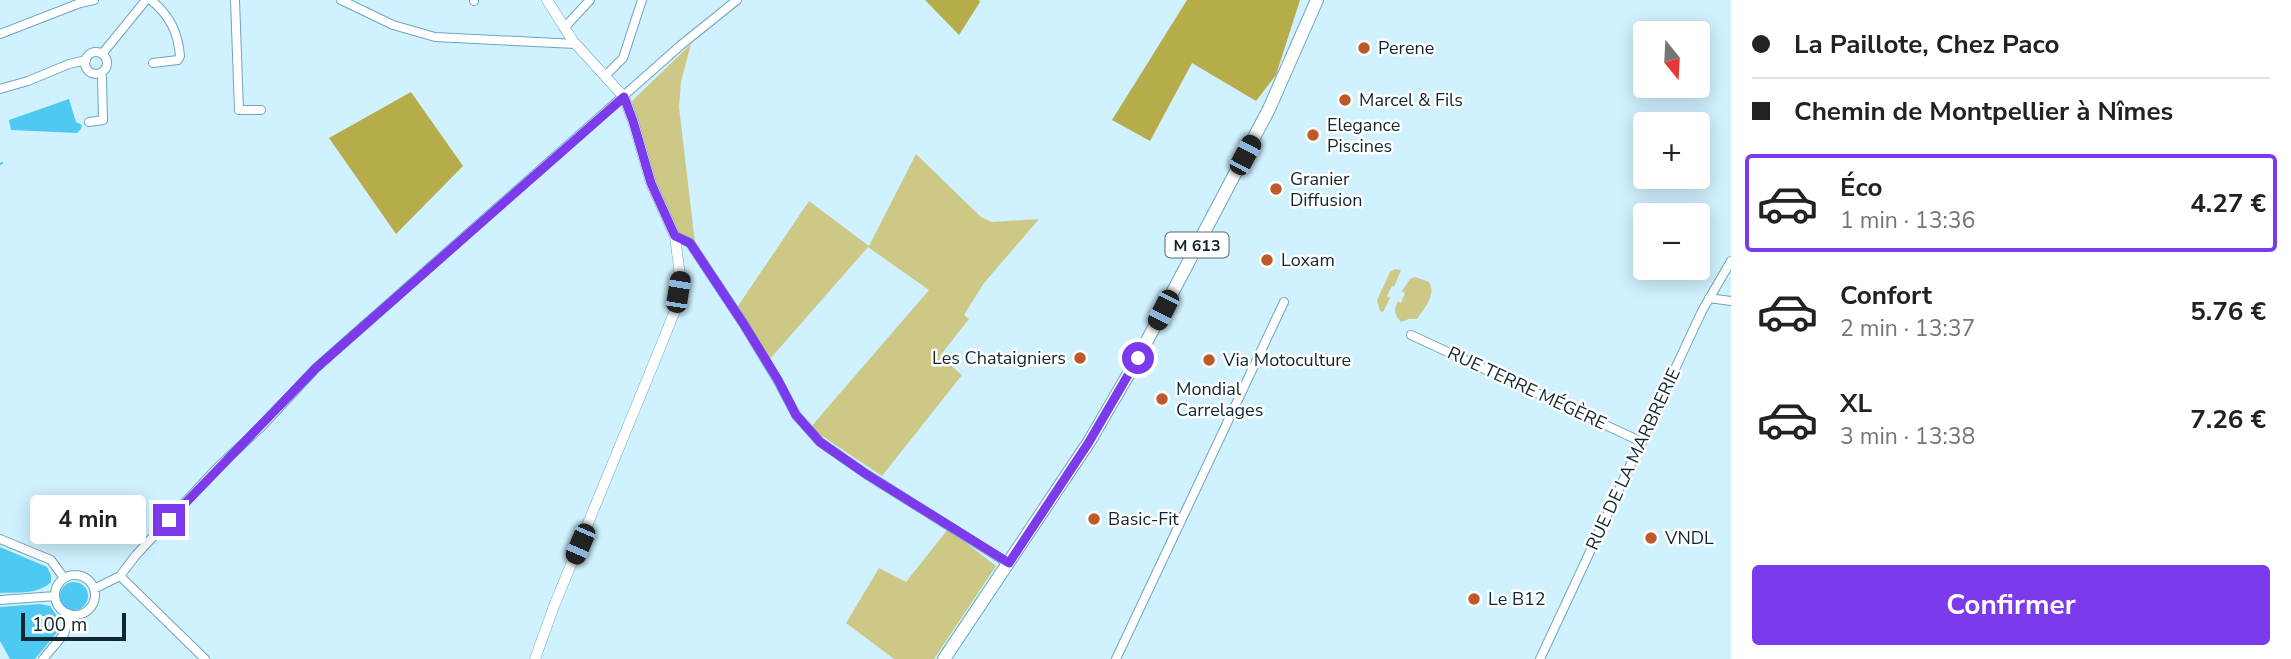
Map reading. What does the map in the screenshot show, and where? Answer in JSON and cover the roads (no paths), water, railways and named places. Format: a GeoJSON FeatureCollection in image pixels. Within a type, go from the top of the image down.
{"type":"FeatureCollection","features":[{"type":"Feature","properties":{"kind":"main road","name":"M 613"},"geometry":{"type":"LineString","coordinates":[[944,659],[1083,451],[1138,358],[1269,108],[1314,4]]}},
{"type":"Feature","properties":{"kind":"street"},"geometry":{"type":"LineString","coordinates":[[0,34],[94,0]]}},
{"type":"Feature","properties":{"kind":"street"},"geometry":{"type":"LineString","coordinates":[[102,54],[146,0]]}},
{"type":"Feature","properties":{"kind":"street"},"geometry":{"type":"LineString","coordinates":[[151,0],[176,30],[180,56],[178,60],[168,63],[153,63]]}},
{"type":"Feature","properties":{"kind":"street"},"geometry":{"type":"LineString","coordinates":[[235,0],[239,110],[261,110]]}},
{"type":"Feature","properties":{"kind":"street"},"geometry":{"type":"LineString","coordinates":[[341,0],[393,25],[435,37],[576,44]]}},
{"type":"Feature","properties":{"kind":"street"},"geometry":{"type":"LineString","coordinates":[[535,659],[554,606],[676,308],[680,276],[675,236],[651,183],[624,97],[576,44],[547,0]]}},
{"type":"Feature","properties":{"kind":"street"},"geometry":{"type":"LineString","coordinates":[[564,28],[590,0]]}},
{"type":"Feature","properties":{"kind":"street"},"geometry":{"type":"LineString","coordinates":[[605,76],[623,58],[642,0]]}},
{"type":"Feature","properties":{"kind":"street"},"geometry":{"type":"LineString","coordinates":[[94,589],[120,576],[136,555],[217,468],[262,426],[316,368],[681,45],[737,0]]}},
{"type":"Feature","properties":{"kind":"street"},"geometry":{"type":"LineString","coordinates":[[0,89],[86,60],[92,53],[102,54],[106,58],[107,64],[100,73]]}},
{"type":"Feature","properties":{"kind":"street"},"geometry":{"type":"LineString","coordinates":[[86,60],[88,70],[100,73]]}},
{"type":"Feature","properties":{"kind":"street"},"geometry":{"type":"LineString","coordinates":[[89,122],[103,120],[100,73]]}},
{"type":"Feature","properties":{"kind":"street"},"geometry":{"type":"LineString","coordinates":[[675,236],[690,243],[743,323],[796,415],[820,442],[866,474],[1009,563]]}},
{"type":"Feature","properties":{"kind":"street","name":"RUE DE LA MARBRERIE"},"geometry":{"type":"LineString","coordinates":[[1540,659],[1709,298],[1731,261]]}},
{"type":"Feature","properties":{"kind":"street"},"geometry":{"type":"LineString","coordinates":[[1709,298],[1731,301]]}},
{"type":"Feature","properties":{"kind":"street"},"geometry":{"type":"LineString","coordinates":[[1116,659],[1284,302]]}},
{"type":"Feature","properties":{"kind":"street","name":"RUE TERRE MÉGÈRE"},"geometry":{"type":"LineString","coordinates":[[1411,335],[1642,442]]}},
{"type":"Feature","properties":{"kind":"street"},"geometry":{"type":"LineString","coordinates":[[0,539],[51,560],[64,578]]}},
{"type":"Feature","properties":{"kind":"street"},"geometry":{"type":"LineString","coordinates":[[74,575],[89,581],[94,589],[94,600],[87,610],[79,614],[70,614],[59,606],[55,596],[57,587],[64,578],[74,575]]}},
{"type":"Feature","properties":{"kind":"street"},"geometry":{"type":"LineString","coordinates":[[120,576],[205,659]]}},
{"type":"Feature","properties":{"kind":"street"},"geometry":{"type":"LineString","coordinates":[[0,600],[55,596]]}},
{"type":"Feature","properties":{"kind":"street"},"geometry":{"type":"LineString","coordinates":[[43,659],[64,634],[70,614]]}},
{"type":"Feature","properties":{"kind":"water"},"geometry":{"type":"Polygon","coordinates":[[[69,99],[76,122],[82,125],[77,133],[11,130],[9,120],[69,99]]]}},
{"type":"Feature","properties":{"kind":"water"},"geometry":{"type":"Polygon","coordinates":[[[0,547],[47,567],[51,582],[34,591],[0,593],[0,547]]]}},
{"type":"Feature","properties":{"kind":"water"},"geometry":{"type":"Polygon","coordinates":[[[74,582],[84,586],[88,596],[84,606],[74,610],[64,606],[60,596],[64,586],[74,582]]]}},
{"type":"Feature","properties":{"kind":"water"},"geometry":{"type":"Polygon","coordinates":[[[40,604],[50,606],[59,619],[59,630],[35,659],[10,659],[0,641],[0,607],[40,604]]]}},
{"type":"Feature","properties":{"kind":"place","name":"Perene"},"geometry":{"type":"Point","coordinates":[1364,48]}},
{"type":"Feature","properties":{"kind":"place","name":"Marcel & Fils"},"geometry":{"type":"Point","coordinates":[1345,100]}},
{"type":"Feature","properties":{"kind":"place","name":"Elegance Piscines"},"geometry":{"type":"Point","coordinates":[1313,135]}},
{"type":"Feature","properties":{"kind":"place","name":"Granier Diffusion"},"geometry":{"type":"Point","coordinates":[1276,189]}},
{"type":"Feature","properties":{"kind":"place","name":"Loxam"},"geometry":{"type":"Point","coordinates":[1267,260]}},
{"type":"Feature","properties":{"kind":"place","name":"Les Chataigniers"},"geometry":{"type":"Point","coordinates":[1080,358]}},
{"type":"Feature","properties":{"kind":"place","name":"Via Motoculture"},"geometry":{"type":"Point","coordinates":[1209,360]}},
{"type":"Feature","properties":{"kind":"place","name":"Mondial Carrelages"},"geometry":{"type":"Point","coordinates":[1162,399]}},
{"type":"Feature","properties":{"kind":"place","name":"Basic-Fit"},"geometry":{"type":"Point","coordinates":[1094,519]}},
{"type":"Feature","properties":{"kind":"place","name":"VNDL"},"geometry":{"type":"Point","coordinates":[1651,538]}},
{"type":"Feature","properties":{"kind":"place","name":"Le B12"},"geometry":{"type":"Point","coordinates":[1474,599]}}]}
